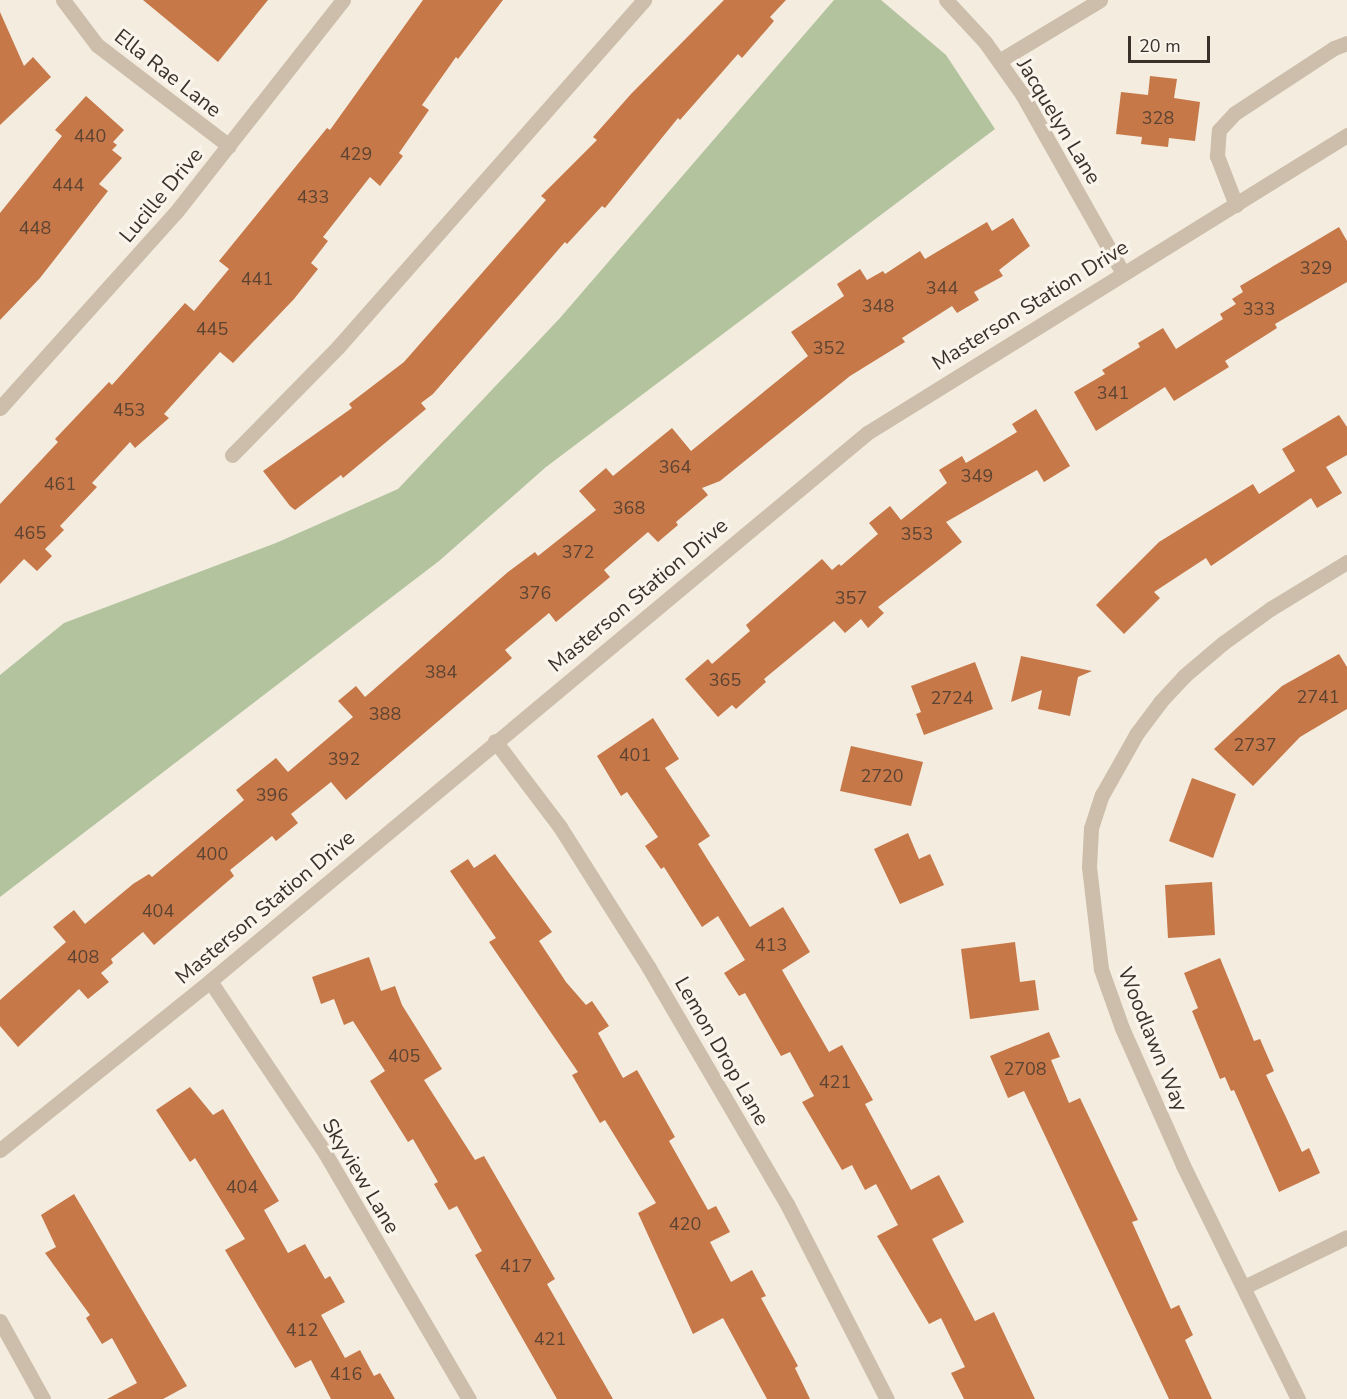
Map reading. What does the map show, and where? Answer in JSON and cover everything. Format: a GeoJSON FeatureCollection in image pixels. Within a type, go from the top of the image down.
{"type":"FeatureCollection","features":[{"type":"Feature","properties":{"kind":"street","name":"Ella Rae Lane"},"geometry":{"type":"LineString","coordinates":[[63,0],[76,23],[97,45],[229,146]]}},
{"type":"Feature","properties":{"kind":"street","name":"Lucille Drive"},"geometry":{"type":"LineString","coordinates":[[0,408],[176,212],[343,0]]}},
{"type":"Feature","properties":{"kind":"street"},"geometry":{"type":"LineString","coordinates":[[232,455],[338,347],[644,0]]}},
{"type":"Feature","properties":{"kind":"street","name":"Jacquelyn Lane"},"geometry":{"type":"LineString","coordinates":[[946,0],[999,61],[1022,94],[1123,273]]}},
{"type":"Feature","properties":{"kind":"street"},"geometry":{"type":"LineString","coordinates":[[999,61],[1100,0]]}},
{"type":"Feature","properties":{"kind":"street"},"geometry":{"type":"LineString","coordinates":[[1236,205],[1217,156],[1219,130],[1235,112],[1334,48],[1347,44]]}},
{"type":"Feature","properties":{"kind":"street","name":"Masterson Station Drive"},"geometry":{"type":"LineString","coordinates":[[0,1150],[210,981],[867,432],[1347,135]]}},
{"type":"Feature","properties":{"kind":"street","name":"Woodlawn Way"},"geometry":{"type":"LineString","coordinates":[[1298,1399],[1183,1165],[1122,1028],[1101,969],[1089,867],[1091,828],[1102,795],[1137,733],[1184,676],[1270,609],[1347,562]]}},
{"type":"Feature","properties":{"kind":"street","name":"Lemon Drop Lane"},"geometry":{"type":"LineString","coordinates":[[495,741],[560,827],[710,1069],[792,1214],[887,1399]]}},
{"type":"Feature","properties":{"kind":"street","name":"Skyview Lane"},"geometry":{"type":"LineString","coordinates":[[210,981],[325,1153],[469,1399]]}},
{"type":"Feature","properties":{"kind":"street"},"geometry":{"type":"LineString","coordinates":[[1244,1287],[1347,1237]]}},
{"type":"Feature","properties":{"kind":"street"},"geometry":{"type":"LineString","coordinates":[[0,1321],[43,1399]]}},
{"type":"Feature","properties":{"kind":"green space"},"geometry":{"type":"Polygon","coordinates":[[[834,0],[881,0],[946,55],[995,129],[546,467],[439,561],[0,897],[0,675],[64,623],[276,543],[398,489],[560,318],[834,0]]]}},
{"type":"Feature","properties":{"kind":"building"},"geometry":{"type":"Polygon","coordinates":[[[143,0],[268,0],[218,62],[143,0]]]}},
{"type":"Feature","properties":{"kind":"building"},"geometry":{"type":"Polygon","coordinates":[[[423,0],[503,0],[458,59],[456,57],[422,105],[429,110],[399,153],[403,156],[380,186],[370,177],[323,237],[328,241],[311,263],[318,269],[294,299],[233,363],[220,352],[164,414],[169,418],[135,448],[130,442],[92,483],[97,487],[60,526],[64,530],[45,549],[52,556],[37,571],[24,559],[0,584],[0,504],[58,442],[55,439],[109,382],[112,385],[185,303],[194,311],[229,269],[219,261],[327,128],[330,130],[423,0]]]}},
{"type":"Feature","properties":{"kind":"building"},"geometry":{"type":"Polygon","coordinates":[[[724,0],[786,0],[770,17],[774,21],[742,58],[738,54],[680,120],[678,118],[605,208],[602,206],[567,244],[565,242],[433,394],[421,403],[426,409],[343,478],[341,475],[295,510],[290,506],[263,471],[352,408],[349,404],[404,362],[546,200],[541,196],[597,140],[593,137],[631,94],[724,0]]]}},
{"type":"Feature","properties":{"kind":"building"},"geometry":{"type":"Polygon","coordinates":[[[0,12],[24,66],[33,57],[51,77],[0,125],[0,12]]]}},
{"type":"Feature","properties":{"kind":"building"},"geometry":{"type":"Polygon","coordinates":[[[1150,76],[1177,79],[1174,98],[1200,102],[1195,141],[1169,138],[1168,147],[1141,144],[1142,137],[1116,134],[1121,92],[1148,95],[1150,76]]]}},
{"type":"Feature","properties":{"kind":"building"},"geometry":{"type":"Polygon","coordinates":[[[86,96],[124,130],[113,142],[117,145],[112,150],[122,158],[99,184],[108,191],[40,278],[0,320],[0,213],[62,136],[55,130],[86,96]]]}},
{"type":"Feature","properties":{"kind":"building"},"geometry":{"type":"Polygon","coordinates":[[[1013,218],[1030,246],[999,270],[1003,276],[974,292],[979,300],[957,313],[952,306],[902,338],[905,342],[850,376],[720,481],[702,488],[708,495],[676,522],[678,525],[658,542],[648,532],[604,570],[610,577],[556,622],[549,613],[505,650],[512,658],[346,800],[331,782],[291,814],[298,823],[276,841],[272,836],[230,870],[234,876],[154,945],[143,932],[111,959],[113,963],[101,973],[109,982],[88,999],[79,989],[18,1047],[0,1026],[0,1000],[66,942],[53,927],[74,910],[85,924],[133,884],[149,874],[152,877],[244,800],[236,790],[276,758],[288,772],[353,717],[338,701],[356,686],[365,697],[508,572],[535,552],[538,556],[596,510],[579,491],[606,468],[613,476],[672,428],[691,451],[808,356],[791,332],[844,296],[837,284],[860,269],[867,280],[883,271],[885,274],[920,251],[925,259],[987,222],[992,231],[1013,218]]]}},
{"type":"Feature","properties":{"kind":"building"},"geometry":{"type":"Polygon","coordinates":[[[1339,227],[1347,241],[1347,282],[1275,324],[1277,328],[1225,361],[1229,367],[1174,401],[1165,387],[1096,431],[1074,392],[1105,374],[1102,370],[1140,347],[1138,343],[1163,328],[1176,349],[1223,319],[1220,314],[1236,304],[1232,299],[1243,292],[1240,286],[1339,227]]]}},
{"type":"Feature","properties":{"kind":"building"},"geometry":{"type":"Polygon","coordinates":[[[1036,409],[1070,466],[1044,482],[1037,470],[946,522],[962,542],[878,607],[884,613],[868,628],[861,619],[845,633],[834,621],[764,679],[766,682],[736,709],[732,705],[718,717],[685,679],[708,659],[712,664],[750,631],[746,625],[822,559],[832,570],[839,564],[841,566],[878,534],[869,523],[890,506],[901,520],[947,483],[939,470],[962,456],[966,463],[1017,432],[1012,424],[1036,409]]]}},
{"type":"Feature","properties":{"kind":"building"},"geometry":{"type":"Polygon","coordinates":[[[1339,415],[1347,427],[1347,455],[1326,467],[1342,493],[1317,508],[1311,498],[1211,566],[1206,558],[1154,592],[1160,598],[1124,634],[1096,605],[1159,542],[1253,484],[1259,494],[1295,471],[1282,449],[1339,415]]]}},
{"type":"Feature","properties":{"kind":"building"},"geometry":{"type":"Polygon","coordinates":[[[1339,654],[1347,667],[1347,709],[1300,737],[1253,786],[1214,749],[1282,686],[1339,654]]]}},
{"type":"Feature","properties":{"kind":"building"},"geometry":{"type":"Polygon","coordinates":[[[1021,656],[1092,671],[1078,677],[1070,716],[1038,709],[1042,690],[1011,702],[1021,656]]]}},
{"type":"Feature","properties":{"kind":"building"},"geometry":{"type":"Polygon","coordinates":[[[975,662],[993,709],[924,735],[916,714],[921,712],[911,686],[975,662]]]}},
{"type":"Feature","properties":{"kind":"building"},"geometry":{"type":"Polygon","coordinates":[[[653,718],[679,759],[665,768],[710,836],[698,844],[750,927],[783,907],[810,952],[782,970],[829,1052],[842,1045],[873,1100],[865,1104],[911,1190],[939,1175],[964,1222],[932,1239],[975,1321],[994,1312],[1035,1399],[964,1399],[951,1373],[965,1367],[941,1318],[929,1324],[877,1236],[898,1225],[876,1184],[865,1190],[852,1165],[842,1170],[802,1102],[814,1096],[790,1052],[781,1056],[745,993],[739,996],[724,973],[745,960],[718,916],[702,927],[664,867],[661,869],[645,846],[658,837],[627,792],[621,796],[597,756],[653,718]]]}},
{"type":"Feature","properties":{"kind":"building"},"geometry":{"type":"Polygon","coordinates":[[[851,746],[923,762],[911,806],[840,791],[851,746]]]}},
{"type":"Feature","properties":{"kind":"building"},"geometry":{"type":"Polygon","coordinates":[[[1192,778],[1236,794],[1213,858],[1169,841],[1192,778]]]}},
{"type":"Feature","properties":{"kind":"building"},"geometry":{"type":"Polygon","coordinates":[[[908,833],[919,859],[930,854],[944,885],[900,904],[874,849],[908,833]]]}},
{"type":"Feature","properties":{"kind":"building"},"geometry":{"type":"Polygon","coordinates":[[[495,854],[552,932],[539,941],[566,982],[586,1005],[592,1001],[609,1026],[598,1033],[623,1078],[637,1070],[675,1137],[669,1141],[708,1210],[716,1206],[730,1232],[710,1242],[731,1282],[752,1270],[766,1296],[761,1298],[798,1366],[795,1368],[810,1399],[767,1399],[723,1318],[693,1334],[638,1213],[656,1203],[605,1120],[600,1123],[572,1075],[578,1072],[489,942],[496,938],[450,871],[468,859],[474,868],[495,854]]]}},
{"type":"Feature","properties":{"kind":"building"},"geometry":{"type":"Polygon","coordinates":[[[1212,882],[1215,935],[1168,938],[1165,885],[1212,882]]]}},
{"type":"Feature","properties":{"kind":"building"},"geometry":{"type":"Polygon","coordinates":[[[1015,942],[1020,982],[1035,980],[1039,1010],[970,1019],[961,949],[1015,942]]]}},
{"type":"Feature","properties":{"kind":"building"},"geometry":{"type":"Polygon","coordinates":[[[369,957],[381,991],[395,986],[402,1005],[442,1069],[424,1080],[475,1160],[484,1156],[555,1279],[547,1284],[613,1399],[557,1399],[475,1255],[482,1251],[457,1206],[449,1210],[434,1184],[438,1182],[413,1139],[408,1142],[370,1081],[385,1071],[353,1021],[344,1025],[334,999],[321,1004],[312,977],[369,957]]]}},
{"type":"Feature","properties":{"kind":"building"},"geometry":{"type":"Polygon","coordinates":[[[1220,958],[1254,1041],[1260,1039],[1274,1071],[1266,1075],[1302,1152],[1309,1148],[1320,1173],[1279,1192],[1234,1090],[1231,1091],[1225,1077],[1220,1079],[1192,1011],[1198,1008],[1184,973],[1220,958]]]}},
{"type":"Feature","properties":{"kind":"building"},"geometry":{"type":"Polygon","coordinates":[[[1049,1032],[1060,1057],[1051,1060],[1069,1103],[1080,1098],[1138,1220],[1132,1222],[1171,1309],[1179,1305],[1193,1335],[1185,1340],[1212,1399],[1169,1399],[1024,1091],[1008,1098],[990,1056],[1049,1032]]]}},
{"type":"Feature","properties":{"kind":"building"},"geometry":{"type":"Polygon","coordinates":[[[190,1087],[213,1115],[223,1109],[279,1201],[264,1210],[288,1253],[305,1244],[325,1279],[330,1276],[345,1302],[321,1315],[345,1358],[360,1350],[374,1376],[380,1373],[395,1399],[331,1399],[311,1360],[295,1368],[225,1250],[245,1239],[195,1158],[190,1162],[156,1110],[190,1087]]]}},
{"type":"Feature","properties":{"kind":"building"},"geometry":{"type":"Polygon","coordinates":[[[74,1194],[187,1386],[163,1399],[107,1399],[137,1383],[112,1338],[102,1344],[86,1318],[90,1315],[45,1253],[56,1247],[41,1215],[74,1194]]]}}]}
